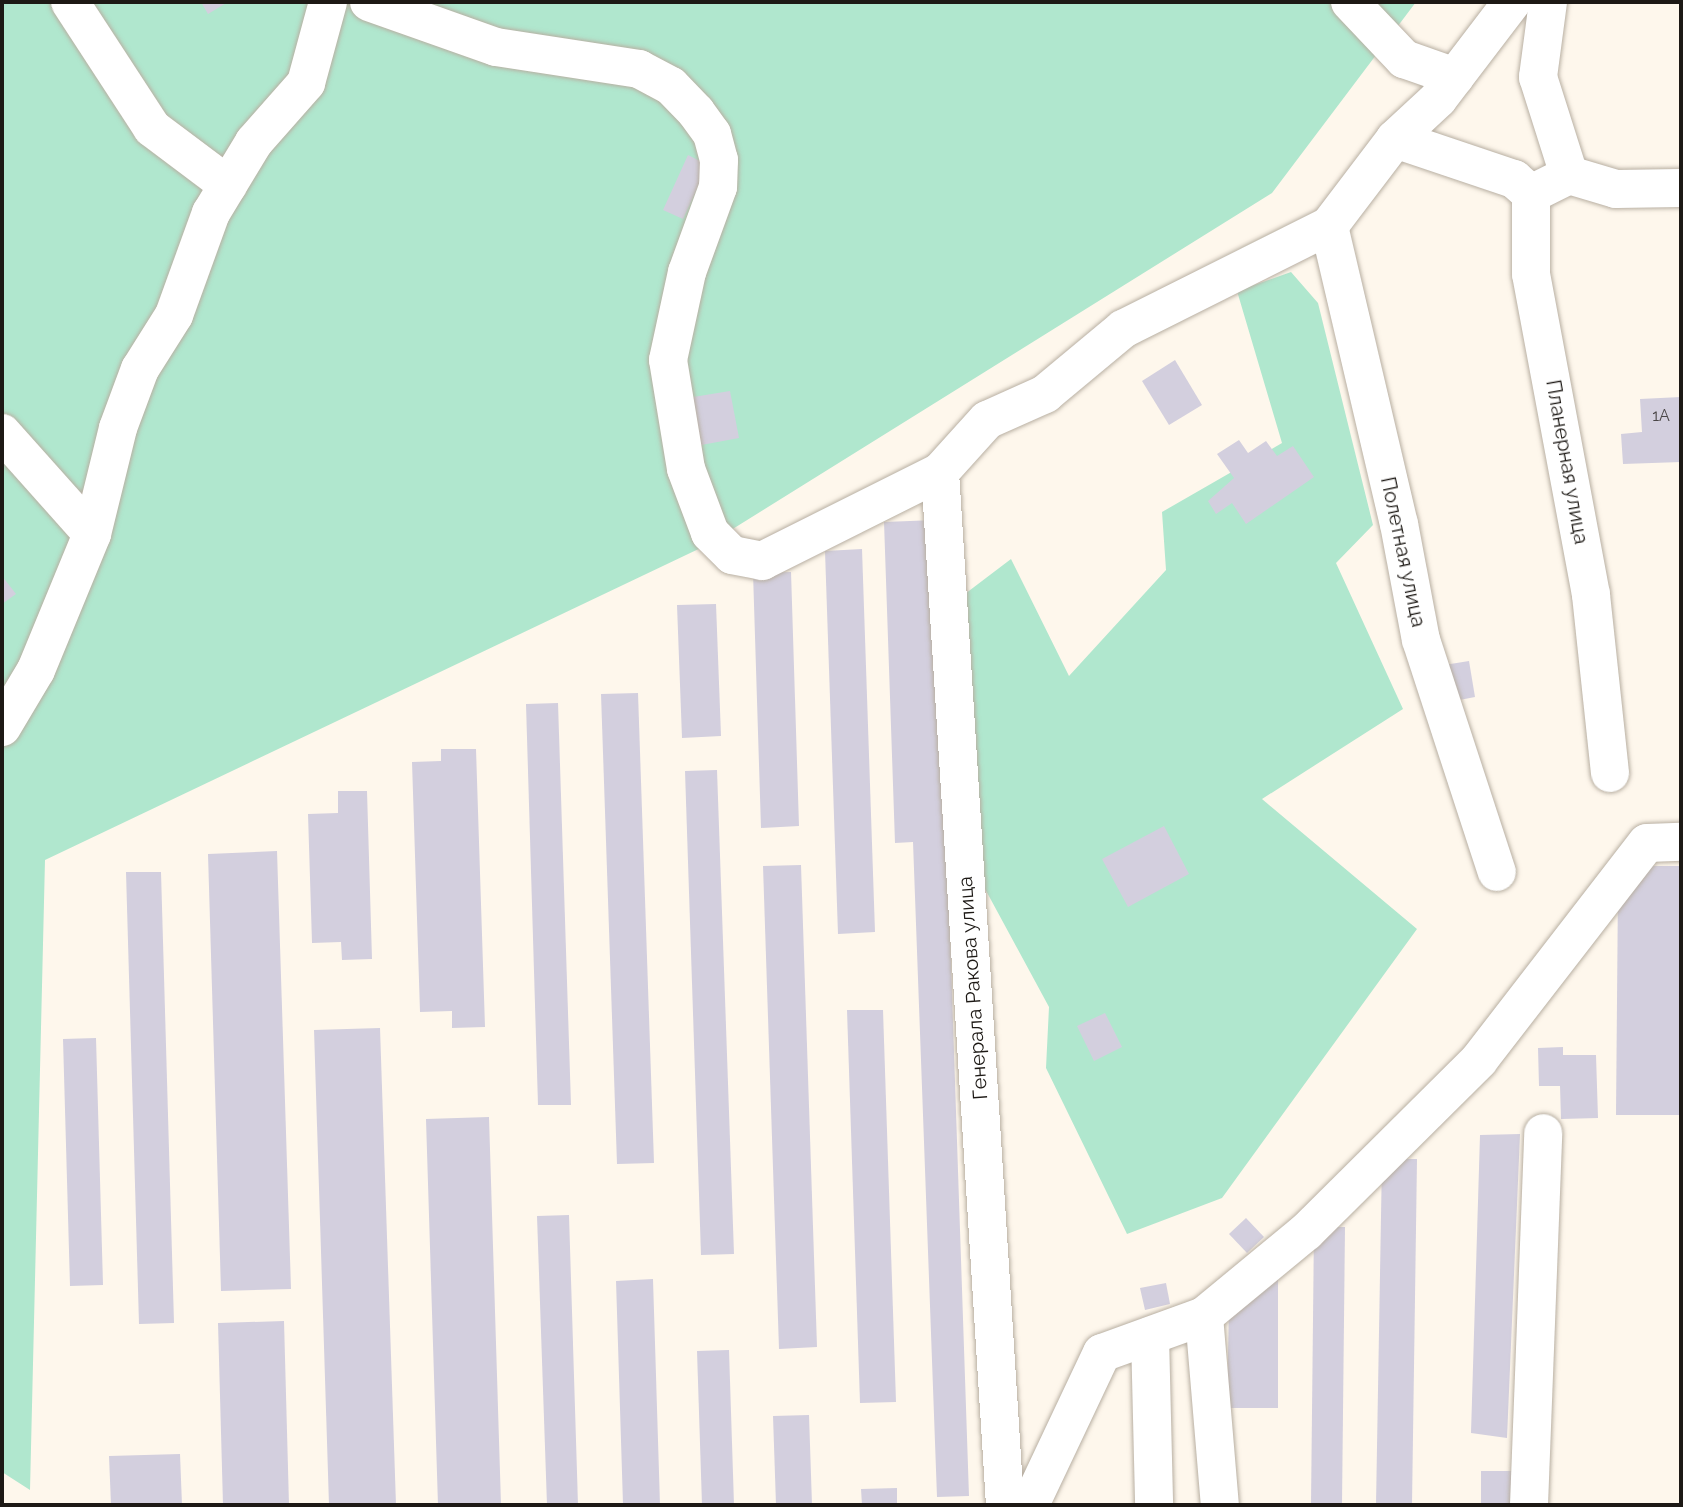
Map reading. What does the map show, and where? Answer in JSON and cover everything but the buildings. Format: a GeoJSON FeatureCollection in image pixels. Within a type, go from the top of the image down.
{"type":"FeatureCollection","features":[{"type":"Feature","properties":{"kind":"street"},"geometry":{"type":"LineString","coordinates":[[70,2],[152,128],[228,185]]}},
{"type":"Feature","properties":{"kind":"street"},"geometry":{"type":"LineString","coordinates":[[2,727],[36,670],[92,534],[118,428],[140,369],[174,315],[211,213],[254,142],[306,83],[328,2]]}},
{"type":"Feature","properties":{"kind":"street"},"geometry":{"type":"LineString","coordinates":[[369,2],[496,47],[639,69],[671,86],[712,134],[719,160],[718,187],[687,272],[668,360],[686,469],[719,546],[746,561],[777,557],[940,472],[987,420],[1045,394],[1123,329],[1329,226],[1395,139],[1455,77],[1512,2]]}},
{"type":"Feature","properties":{"kind":"street"},"geometry":{"type":"LineString","coordinates":[[1350,2],[1404,59],[1455,77]]}},
{"type":"Feature","properties":{"kind":"street"},"geometry":{"type":"LineString","coordinates":[[1548,2],[1538,77],[1569,175]]}},
{"type":"Feature","properties":{"kind":"street"},"geometry":{"type":"LineString","coordinates":[[1395,139],[1514,179],[1531,194],[1569,175],[1616,189],[1681,188]]}},
{"type":"Feature","properties":{"kind":"street","name":"Планерная улица"},"geometry":{"type":"LineString","coordinates":[[1531,194],[1531,274],[1591,595],[1610,773]]}},
{"type":"Feature","properties":{"kind":"street","name":"Полетная улица"},"geometry":{"type":"LineString","coordinates":[[1329,226],[1399,524],[1421,640],[1497,872]]}},
{"type":"Feature","properties":{"kind":"street"},"geometry":{"type":"LineString","coordinates":[[2,433],[92,534]]}},
{"type":"Feature","properties":{"kind":"street","name":"Генерала Ракова улица"},"geometry":{"type":"LineString","coordinates":[[940,472],[1005,1505]]}},
{"type":"Feature","properties":{"kind":"street"},"geometry":{"type":"LineString","coordinates":[[1030,1505],[1102,1353],[1204,1316],[1306,1232],[1479,1060],[1647,843],[1681,842]]}},
{"type":"Feature","properties":{"kind":"street"},"geometry":{"type":"LineString","coordinates":[[1529,1505],[1543,1133]]}},
{"type":"Feature","properties":{"kind":"street"},"geometry":{"type":"LineString","coordinates":[[1204,1316],[1220,1505]]}},
{"type":"Feature","properties":{"kind":"street"},"geometry":{"type":"LineString","coordinates":[[1150,1336],[1154,1505]]}},
{"type":"Feature","properties":{"kind":"green space"},"geometry":{"type":"Polygon","coordinates":[[[2,2],[1416,2],[1272,193],[707,545],[45,860],[30,1490],[2,1472],[2,2]]]}},
{"type":"Feature","properties":{"kind":"green space"},"geometry":{"type":"Polygon","coordinates":[[[1291,272],[1318,303],[1373,525],[1336,563],[1403,709],[1262,799],[1417,929],[1222,1198],[1127,1234],[1046,1068],[1049,1007],[971,863],[953,603],[1011,559],[1069,676],[1166,570],[1162,512],[1282,443],[1237,291],[1291,272]]]}}]}
